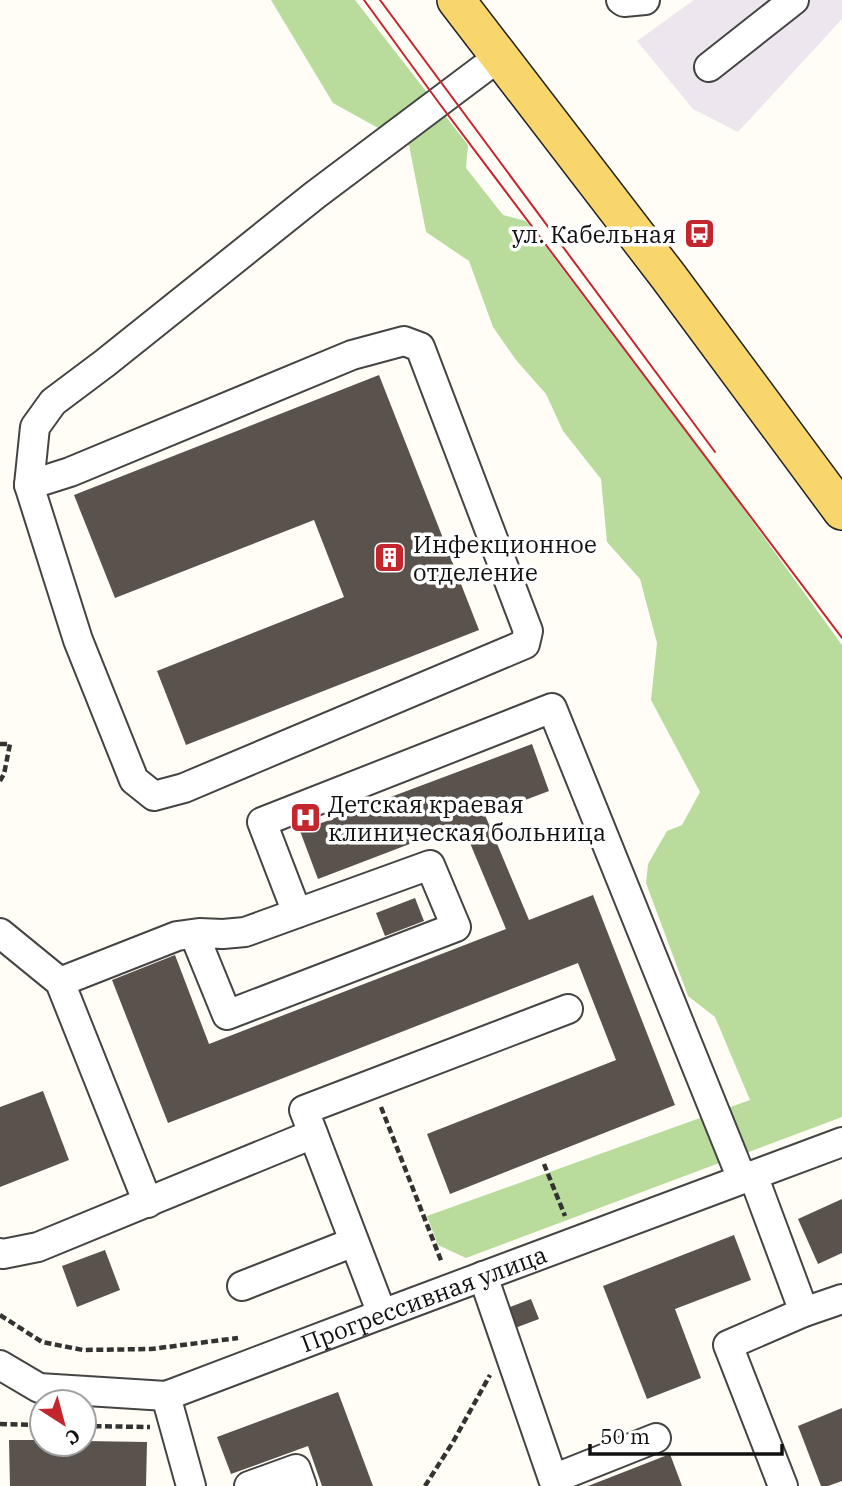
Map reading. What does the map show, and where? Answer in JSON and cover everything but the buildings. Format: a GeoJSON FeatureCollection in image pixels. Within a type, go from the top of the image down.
{"type":"FeatureCollection","features":[{"type":"Feature","properties":{"kind":"main road"},"geometry":{"type":"LineString","coordinates":[[456,0],[668,275],[842,512]]}},
{"type":"Feature","properties":{"kind":"street"},"geometry":{"type":"LineString","coordinates":[[621,0],[645,0]]}},
{"type":"Feature","properties":{"kind":"street"},"geometry":{"type":"LineString","coordinates":[[709,66],[793,0]]}},
{"type":"Feature","properties":{"kind":"street"},"geometry":{"type":"LineString","coordinates":[[29,485],[70,472],[352,355],[404,341],[420,347],[528,631],[526,644],[184,788],[154,796],[134,780],[78,640],[29,485],[35,427],[53,402],[315,195],[500,56]]}},
{"type":"Feature","properties":{"kind":"street"},"geometry":{"type":"LineString","coordinates":[[297,913],[262,822],[552,708],[804,1312]]}},
{"type":"Feature","properties":{"kind":"street"},"geometry":{"type":"LineString","coordinates":[[60,982],[177,936],[194,934],[245,932],[430,865],[456,927],[227,1014],[194,934]]}},
{"type":"Feature","properties":{"kind":"street"},"geometry":{"type":"LineString","coordinates":[[0,933],[60,982],[148,1203]]}},
{"type":"Feature","properties":{"kind":"street"},"geometry":{"type":"LineString","coordinates":[[382,1314],[303,1110],[568,1009]]}},
{"type":"Feature","properties":{"kind":"street"},"geometry":{"type":"LineString","coordinates":[[0,1252],[4,1254],[38,1247],[313,1134]]}},
{"type":"Feature","properties":{"kind":"street","name":"Прогрессивная улица"},"geometry":{"type":"LineString","coordinates":[[0,1365],[39,1388],[166,1396],[842,1142]]}},
{"type":"Feature","properties":{"kind":"street"},"geometry":{"type":"LineString","coordinates":[[242,1286],[354,1242]]}},
{"type":"Feature","properties":{"kind":"street"},"geometry":{"type":"LineString","coordinates":[[483,1276],[553,1479],[656,1438]]}},
{"type":"Feature","properties":{"kind":"street"},"geometry":{"type":"LineString","coordinates":[[783,1486],[728,1345],[804,1312],[842,1299]]}},
{"type":"Feature","properties":{"kind":"street"},"geometry":{"type":"LineString","coordinates":[[166,1396],[191,1486]]}},
{"type":"Feature","properties":{"kind":"street"},"geometry":{"type":"LineString","coordinates":[[249,1486],[296,1469],[302,1486]]}},
{"type":"Feature","properties":{"kind":"path"},"geometry":{"type":"LineString","coordinates":[[0,744],[10,744],[0,781]]}},
{"type":"Feature","properties":{"kind":"path"},"geometry":{"type":"LineString","coordinates":[[372,1084],[442,1262],[431,1267]]}},
{"type":"Feature","properties":{"kind":"path"},"geometry":{"type":"LineString","coordinates":[[544,1164],[565,1216]]}},
{"type":"Feature","properties":{"kind":"path"},"geometry":{"type":"LineString","coordinates":[[0,1315],[42,1342],[83,1350],[152,1349],[243,1337]]}},
{"type":"Feature","properties":{"kind":"path"},"geometry":{"type":"LineString","coordinates":[[425,1486],[507,1346]]}},
{"type":"Feature","properties":{"kind":"path"},"geometry":{"type":"LineString","coordinates":[[0,1424],[28,1425]]}},
{"type":"Feature","properties":{"kind":"path"},"geometry":{"type":"LineString","coordinates":[[98,1426],[148,1427]]}},
{"type":"Feature","properties":{"kind":"shaded area"},"geometry":{"type":"Polygon","coordinates":[[[694,0],[842,0],[842,19],[738,132],[693,109],[637,41],[694,0]]]}},
{"type":"Feature","properties":{"kind":"green space"},"geometry":{"type":"Polygon","coordinates":[[[271,0],[355,0],[468,145],[466,168],[503,215],[526,221],[721,478],[842,645],[842,1117],[466,1258],[438,1245],[427,1216],[750,1100],[715,1017],[688,996],[646,883],[648,864],[667,831],[682,825],[700,792],[651,700],[657,643],[640,579],[607,542],[601,479],[563,431],[546,394],[516,360],[493,327],[469,261],[426,232],[409,145],[333,103],[271,0]]]}},
{"type":"Feature","properties":{"kind":"tram line"},"geometry":{"type":"LineString","coordinates":[[364,0],[842,638]]}},
{"type":"Feature","properties":{"kind":"tram line"},"geometry":{"type":"LineString","coordinates":[[380,0],[715,452]]}},
{"type":"Feature","properties":{"kind":"place","name":"ул. Кабельная"},"geometry":{"type":"Point","coordinates":[699,234]}},
{"type":"Feature","properties":{"kind":"place","name":"Инфекционное отделение"},"geometry":{"type":"Point","coordinates":[390,558]}},
{"type":"Feature","properties":{"kind":"place","name":"Детская краевая клиническая больница"},"geometry":{"type":"Point","coordinates":[305,818]}}]}
